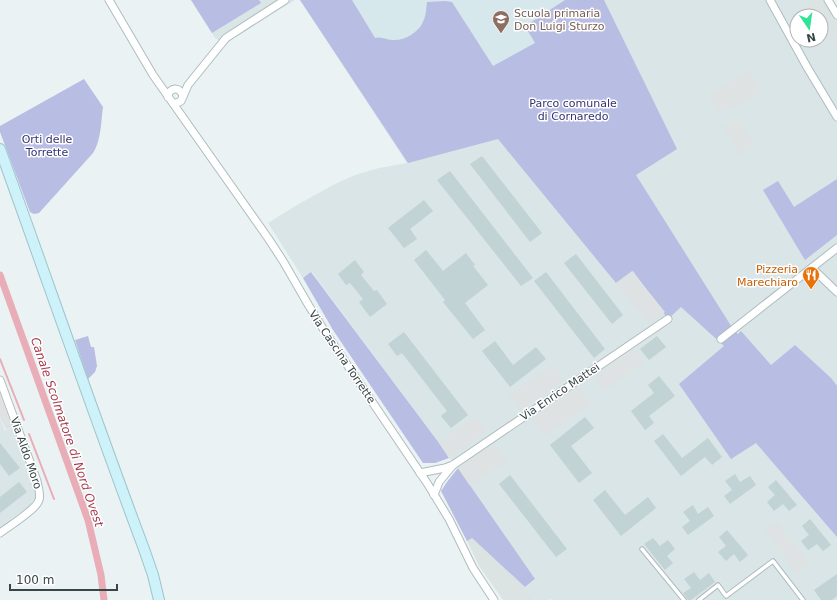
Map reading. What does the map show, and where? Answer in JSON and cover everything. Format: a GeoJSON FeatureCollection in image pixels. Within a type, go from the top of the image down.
{"type":"FeatureCollection","features":[{"type":"Feature","properties":{"kind":"main road"},"geometry":{"type":"LineString","coordinates":[[0,149],[84,387],[144,549],[153,575],[159,600]]}},
{"type":"Feature","properties":{"kind":"street","name":"Via Cascina Torrette"},"geometry":{"type":"LineString","coordinates":[[109,0],[159,84],[283,261],[308,306],[420,473],[449,519],[473,568],[494,600]]}},
{"type":"Feature","properties":{"kind":"street"},"geometry":{"type":"LineString","coordinates":[[188,85],[175,89],[169,93],[170,100],[177,103],[182,98],[188,85],[226,38],[285,0]]}},
{"type":"Feature","properties":{"kind":"street"},"geometry":{"type":"LineString","coordinates":[[770,0],[837,117]]}},
{"type":"Feature","properties":{"kind":"street"},"geometry":{"type":"LineString","coordinates":[[828,0],[837,15]]}},
{"type":"Feature","properties":{"kind":"street"},"geometry":{"type":"LineString","coordinates":[[159,84],[181,92],[182,98]]}},
{"type":"Feature","properties":{"kind":"street","name":"Via Cascina Torrette"},"geometry":{"type":"LineString","coordinates":[[182,98],[184,118]]}},
{"type":"Feature","properties":{"kind":"street"},"geometry":{"type":"LineString","coordinates":[[722,339],[837,248]]}},
{"type":"Feature","properties":{"kind":"street"},"geometry":{"type":"LineString","coordinates":[[812,268],[837,292]]}},
{"type":"Feature","properties":{"kind":"street","name":"Via Enrico Mattei"},"geometry":{"type":"LineString","coordinates":[[434,495],[439,482],[453,465],[668,319]]}},
{"type":"Feature","properties":{"kind":"street","name":"Via Aldo Moro"},"geometry":{"type":"LineString","coordinates":[[0,380],[37,481],[40,495],[38,502],[32,510],[0,533]]}},
{"type":"Feature","properties":{"kind":"street","name":"Via Enrico Mattei"},"geometry":{"type":"LineString","coordinates":[[420,473],[453,465]]}},
{"type":"Feature","properties":{"kind":"lane"},"geometry":{"type":"LineString","coordinates":[[642,549],[684,600]]}},
{"type":"Feature","properties":{"kind":"lane"},"geometry":{"type":"LineString","coordinates":[[699,600],[718,585],[726,596],[773,561],[803,600]]}},
{"type":"Feature","properties":{"kind":"shaded area"},"geometry":{"type":"Polygon","coordinates":[[[191,0],[295,0],[231,40],[226,45],[215,38],[191,0]]]}},
{"type":"Feature","properties":{"kind":"shaded area"},"geometry":{"type":"Polygon","coordinates":[[[300,0],[768,0],[789,36],[789,48],[796,48],[837,119],[837,600],[535,600],[525,587],[535,580],[458,468],[449,458],[312,272],[303,278],[268,223],[333,185],[355,175],[379,168],[407,163],[300,0]]]}},
{"type":"Feature","properties":{"kind":"shaded area","name":"Scuola primaria Don Luigi Sturzo"},"geometry":{"type":"Polygon","coordinates":[[[352,0],[565,0],[525,26],[535,43],[493,66],[452,2],[426,15],[422,24],[416,31],[407,37],[392,40],[375,35],[352,0]]]}},
{"type":"Feature","properties":{"kind":"shaded area"},"geometry":{"type":"Polygon","coordinates":[[[772,0],[810,0],[805,3],[808,8],[789,8],[789,30],[772,0]]]}},
{"type":"Feature","properties":{"kind":"shaded area"},"geometry":{"type":"Polygon","coordinates":[[[810,0],[828,0],[837,15],[837,38],[829,43],[829,8],[808,8],[805,3],[810,0]]]}},
{"type":"Feature","properties":{"kind":"shaded area"},"geometry":{"type":"Polygon","coordinates":[[[837,38],[837,115],[799,48],[829,48],[829,43],[837,38]]]}},
{"type":"Feature","properties":{"kind":"shaded area"},"geometry":{"type":"Polygon","coordinates":[[[750,71],[761,91],[738,106],[717,113],[710,94],[750,71]]]}},
{"type":"Feature","properties":{"kind":"shaded area"},"geometry":{"type":"Polygon","coordinates":[[[738,117],[755,145],[740,155],[723,127],[738,117]]]}},
{"type":"Feature","properties":{"kind":"shaded area"},"geometry":{"type":"Polygon","coordinates":[[[632,271],[665,312],[649,324],[616,283],[632,271]]]}},
{"type":"Feature","properties":{"kind":"shaded area"},"geometry":{"type":"Polygon","coordinates":[[[634,349],[644,363],[604,391],[593,377],[634,349]]]}},
{"type":"Feature","properties":{"kind":"shaded area"},"geometry":{"type":"Polygon","coordinates":[[[554,365],[564,380],[520,410],[509,395],[554,365]]]}},
{"type":"Feature","properties":{"kind":"shaded area"},"geometry":{"type":"Polygon","coordinates":[[[578,388],[591,404],[544,436],[532,418],[578,388]]]}},
{"type":"Feature","properties":{"kind":"shaded area"},"geometry":{"type":"Polygon","coordinates":[[[0,393],[12,427],[6,430],[0,417],[0,393]]]}},
{"type":"Feature","properties":{"kind":"shaded area"},"geometry":{"type":"Polygon","coordinates":[[[476,417],[487,432],[449,458],[439,443],[476,417]]]}},
{"type":"Feature","properties":{"kind":"shaded area"},"geometry":{"type":"Polygon","coordinates":[[[0,418],[5,431],[12,427],[35,492],[35,498],[28,507],[0,527],[0,418]]]}},
{"type":"Feature","properties":{"kind":"shaded area"},"geometry":{"type":"Polygon","coordinates":[[[494,444],[507,461],[470,486],[458,468],[494,444]]]}},
{"type":"Feature","properties":{"kind":"shaded area"},"geometry":{"type":"Polygon","coordinates":[[[777,522],[810,564],[797,574],[764,531],[777,522]]]}},
{"type":"Feature","properties":{"kind":"shaded area"},"geometry":{"type":"Polygon","coordinates":[[[471,537],[525,587],[535,600],[503,600],[479,566],[467,541],[471,537]]]}},
{"type":"Feature","properties":{"kind":"green space"},"geometry":{"type":"Polygon","coordinates":[[[191,0],[259,0],[261,3],[212,33],[191,0]]]}},
{"type":"Feature","properties":{"kind":"green space","name":"Parco comunale di Cornaredo"},"geometry":{"type":"Polygon","coordinates":[[[300,0],[352,0],[375,38],[380,37],[393,40],[406,38],[420,27],[426,13],[427,2],[452,2],[493,66],[535,43],[525,26],[565,0],[604,0],[677,149],[636,175],[733,329],[738,334],[741,331],[771,365],[795,345],[831,378],[837,386],[837,537],[756,443],[731,459],[679,384],[724,346],[681,307],[668,319],[633,271],[616,283],[498,139],[408,163],[300,0]]]}},
{"type":"Feature","properties":{"kind":"green space","name":"Orti delle Torrette"},"geometry":{"type":"Polygon","coordinates":[[[84,79],[103,107],[98,143],[93,153],[39,213],[34,214],[30,212],[0,132],[0,126],[84,79]]]}},
{"type":"Feature","properties":{"kind":"green space"},"geometry":{"type":"Polygon","coordinates":[[[837,179],[837,235],[805,260],[763,190],[778,181],[794,207],[837,179]]]}},
{"type":"Feature","properties":{"kind":"green space"},"geometry":{"type":"Polygon","coordinates":[[[311,272],[449,458],[435,463],[423,463],[333,330],[303,278],[311,272]]]}},
{"type":"Feature","properties":{"kind":"green space"},"geometry":{"type":"Polygon","coordinates":[[[88,336],[91,347],[94,347],[97,366],[95,372],[88,379],[75,340],[88,336]]]}},
{"type":"Feature","properties":{"kind":"green space"},"geometry":{"type":"Polygon","coordinates":[[[458,468],[535,579],[525,587],[472,538],[467,541],[441,491],[458,468]]]}},
{"type":"Feature","properties":{"kind":"building"},"geometry":{"type":"Polygon","coordinates":[[[482,156],[542,233],[530,242],[470,164],[482,156]]]}},
{"type":"Feature","properties":{"kind":"building"},"geometry":{"type":"Polygon","coordinates":[[[450,171],[533,278],[521,286],[437,180],[450,171]]]}},
{"type":"Feature","properties":{"kind":"building"},"geometry":{"type":"Polygon","coordinates":[[[424,200],[433,211],[410,229],[417,239],[404,248],[388,228],[424,200]]]}},
{"type":"Feature","properties":{"kind":"building"},"geometry":{"type":"Polygon","coordinates":[[[426,250],[443,271],[466,253],[475,265],[473,266],[488,285],[465,303],[485,330],[473,339],[443,302],[445,300],[414,260],[426,250]]]}},
{"type":"Feature","properties":{"kind":"building"},"geometry":{"type":"Polygon","coordinates":[[[576,254],[623,315],[612,324],[564,263],[576,254]]]}},
{"type":"Feature","properties":{"kind":"building"},"geometry":{"type":"Polygon","coordinates":[[[355,260],[364,272],[361,275],[374,291],[377,290],[387,304],[370,317],[359,302],[363,299],[350,283],[346,285],[338,274],[355,260]]]}},
{"type":"Feature","properties":{"kind":"building"},"geometry":{"type":"Polygon","coordinates":[[[546,272],[605,349],[594,358],[534,281],[546,272]]]}},
{"type":"Feature","properties":{"kind":"building"},"geometry":{"type":"Polygon","coordinates":[[[404,332],[468,415],[451,428],[441,416],[447,411],[402,353],[397,356],[388,344],[404,332]]]}},
{"type":"Feature","properties":{"kind":"building"},"geometry":{"type":"Polygon","coordinates":[[[657,336],[666,347],[649,360],[640,349],[657,336]]]}},
{"type":"Feature","properties":{"kind":"building"},"geometry":{"type":"Polygon","coordinates":[[[495,341],[513,365],[536,347],[546,359],[510,387],[482,351],[495,341]]]}},
{"type":"Feature","properties":{"kind":"building"},"geometry":{"type":"Polygon","coordinates":[[[659,376],[675,396],[649,416],[654,423],[645,430],[631,411],[654,393],[648,385],[659,376]]]}},
{"type":"Feature","properties":{"kind":"building"},"geometry":{"type":"Polygon","coordinates":[[[585,417],[594,428],[571,446],[592,473],[579,483],[550,445],[585,417]]]}},
{"type":"Feature","properties":{"kind":"building"},"geometry":{"type":"Polygon","coordinates":[[[663,434],[682,458],[708,438],[722,457],[712,465],[705,457],[681,476],[654,441],[663,434]]]}},
{"type":"Feature","properties":{"kind":"building"},"geometry":{"type":"Polygon","coordinates":[[[0,443],[20,468],[9,476],[0,464],[0,443]]]}},
{"type":"Feature","properties":{"kind":"building"},"geometry":{"type":"Polygon","coordinates":[[[735,474],[740,482],[750,476],[756,485],[730,504],[724,496],[732,490],[725,481],[735,474]]]}},
{"type":"Feature","properties":{"kind":"building"},"geometry":{"type":"Polygon","coordinates":[[[510,475],[567,549],[556,557],[499,484],[510,475]]]}},
{"type":"Feature","properties":{"kind":"building"},"geometry":{"type":"Polygon","coordinates":[[[776,480],[797,505],[789,511],[783,504],[774,511],[767,502],[775,495],[768,487],[776,480]]]}},
{"type":"Feature","properties":{"kind":"building"},"geometry":{"type":"Polygon","coordinates":[[[19,482],[27,492],[0,513],[0,497],[19,482]]]}},
{"type":"Feature","properties":{"kind":"building"},"geometry":{"type":"Polygon","coordinates":[[[605,490],[625,515],[648,497],[656,508],[621,536],[593,500],[605,490]]]}},
{"type":"Feature","properties":{"kind":"building"},"geometry":{"type":"Polygon","coordinates":[[[693,505],[698,514],[708,507],[714,516],[688,535],[682,527],[690,521],[683,512],[693,505]]]}},
{"type":"Feature","properties":{"kind":"building"},"geometry":{"type":"Polygon","coordinates":[[[810,519],[831,545],[823,551],[817,544],[808,550],[801,541],[809,535],[802,526],[810,519]]]}},
{"type":"Feature","properties":{"kind":"building"},"geometry":{"type":"Polygon","coordinates":[[[727,530],[748,555],[740,562],[734,554],[726,561],[718,552],[726,546],[719,537],[727,530]]]}},
{"type":"Feature","properties":{"kind":"building"},"geometry":{"type":"Polygon","coordinates":[[[653,538],[660,546],[668,540],[675,549],[667,556],[673,563],[665,570],[644,544],[653,538]]]}},
{"type":"Feature","properties":{"kind":"building"},"geometry":{"type":"Polygon","coordinates":[[[694,572],[700,580],[709,573],[715,582],[691,600],[688,600],[683,593],[691,588],[684,579],[694,572]]]}},
{"type":"Feature","properties":{"kind":"building"},"geometry":{"type":"Polygon","coordinates":[[[837,574],[837,596],[832,600],[821,600],[814,590],[837,574]]]}},
{"type":"Feature","properties":{"kind":"waterway","name":"Canale Scolmatore di Nord Ovest"},"geometry":{"type":"LineString","coordinates":[[0,275],[88,520],[101,575],[104,600]]}},
{"type":"Feature","properties":{"kind":"waterway"},"geometry":{"type":"LineString","coordinates":[[0,359],[24,420]]}},
{"type":"Feature","properties":{"kind":"waterway"},"geometry":{"type":"LineString","coordinates":[[29,434],[54,499]]}},
{"type":"Feature","properties":{"kind":"place","name":"Scuola primaria Don Luigi Sturzo"},"geometry":{"type":"Point","coordinates":[501,34]}},
{"type":"Feature","properties":{"kind":"place","name":"Pizzeria Marechiaro"},"geometry":{"type":"Point","coordinates":[811,290]}}]}
